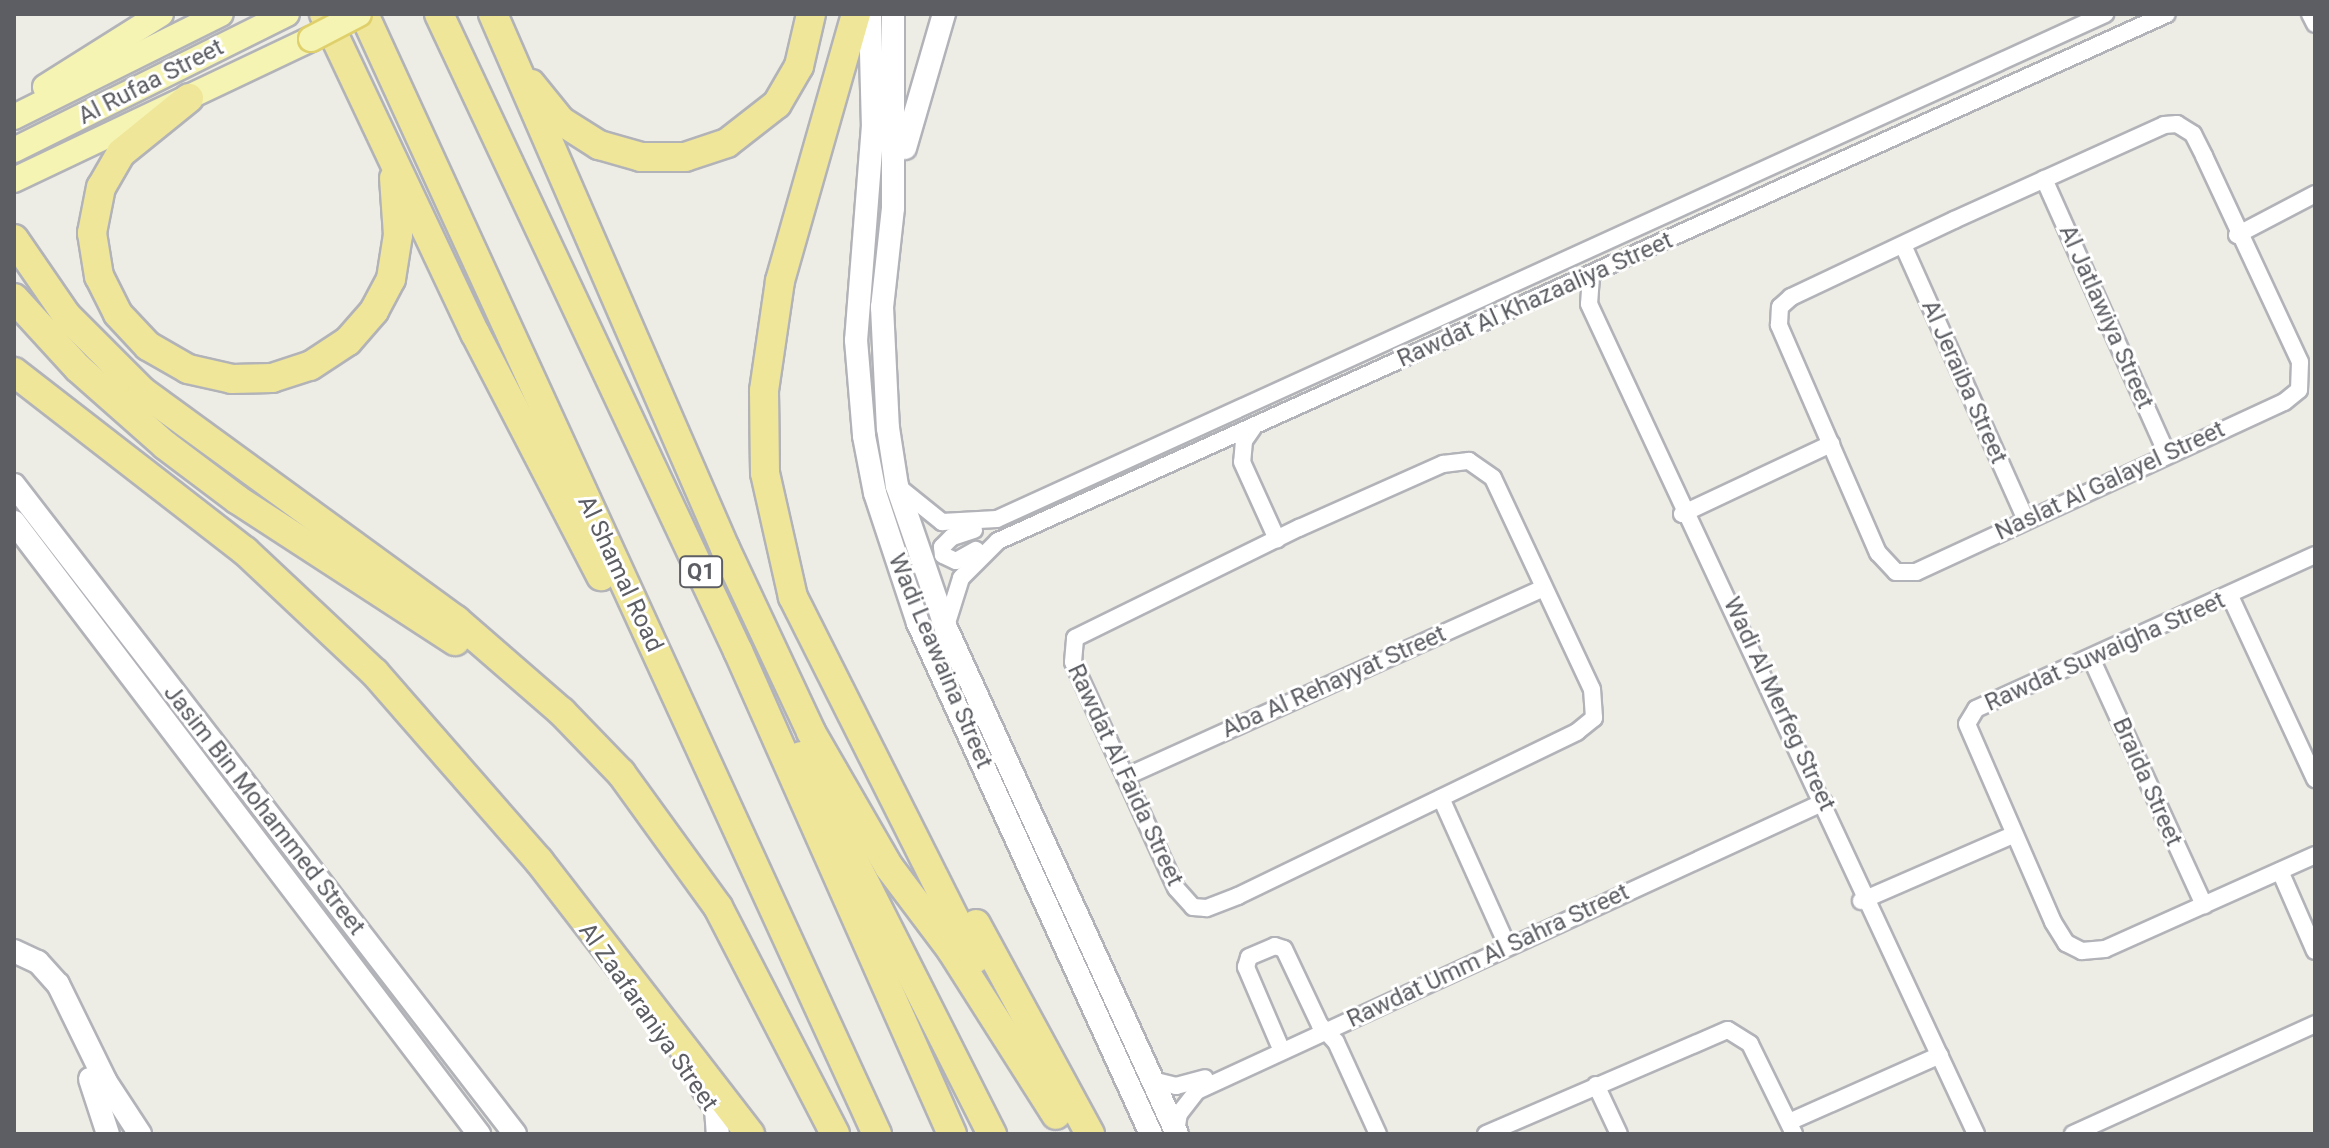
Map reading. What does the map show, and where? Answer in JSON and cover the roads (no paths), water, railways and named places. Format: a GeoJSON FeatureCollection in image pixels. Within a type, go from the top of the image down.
{"type":"FeatureCollection","features":[{"type":"Feature","properties":{"kind":"highway","name":"Al Shamal Road"},"geometry":{"type":"LineString","coordinates":[[361,14],[877,1134]]}},
{"type":"Feature","properties":{"kind":"highway","name":"Q1"},"geometry":{"type":"LineString","coordinates":[[439,14],[750,680],[952,1134]]}},
{"type":"Feature","properties":{"kind":"highway"},"geometry":{"type":"LineString","coordinates":[[493,14],[699,490],[811,732],[889,867],[952,951],[1060,1124]]}},
{"type":"Feature","properties":{"kind":"highway"},"geometry":{"type":"LineString","coordinates":[[509,50],[548,108],[578,134],[621,153],[685,157],[727,143],[777,104],[799,66],[811,14]]}},
{"type":"Feature","properties":{"kind":"highway"},"geometry":{"type":"LineString","coordinates":[[856,14],[801,200],[770,337],[765,473],[793,597],[1060,1124]]}},
{"type":"Feature","properties":{"kind":"highway"},"geometry":{"type":"LineString","coordinates":[[317,26],[387,150],[607,587],[665,674]]}},
{"type":"Feature","properties":{"kind":"highway"},"geometry":{"type":"LineString","coordinates":[[189,98],[133,140],[111,168],[95,210],[93,256],[107,295],[131,329],[166,358],[211,376],[255,380],[289,374],[332,354],[363,326],[384,295],[396,257],[396,188],[387,150]]}},
{"type":"Feature","properties":{"kind":"highway"},"geometry":{"type":"LineString","coordinates":[[14,239],[67,316],[142,391],[456,620],[532,686],[621,773],[689,861],[736,937],[835,1134]]}},
{"type":"Feature","properties":{"kind":"highway"},"geometry":{"type":"LineString","coordinates":[[14,298],[116,404],[226,491],[532,686]]}},
{"type":"Feature","properties":{"kind":"highway"},"geometry":{"type":"LineString","coordinates":[[14,372],[245,551],[317,617],[428,731],[571,902],[750,1134]]}},
{"type":"Feature","properties":{"kind":"highway"},"geometry":{"type":"LineString","coordinates":[[750,680],[822,794],[992,1134]]}},
{"type":"Feature","properties":{"kind":"highway"},"geometry":{"type":"LineString","coordinates":[[871,751],[933,848],[1090,1134]]}},
{"type":"Feature","properties":{"kind":"main road"},"geometry":{"type":"LineString","coordinates":[[14,114],[161,14]]}},
{"type":"Feature","properties":{"kind":"main road","name":"Al Rufaa Street"},"geometry":{"type":"LineString","coordinates":[[14,114],[221,14]]}},
{"type":"Feature","properties":{"kind":"main road","name":"Al Rufaa Street"},"geometry":{"type":"LineString","coordinates":[[15,150],[287,14]]}},
{"type":"Feature","properties":{"kind":"main road"},"geometry":{"type":"LineString","coordinates":[[14,180],[189,98],[317,26],[361,14]]}},
{"type":"Feature","properties":{"kind":"main road","name":"Wadi Leawaina Street"},"geometry":{"type":"LineString","coordinates":[[870,14],[873,125],[856,340],[864,436],[875,493],[918,623],[1151,1134]]}},
{"type":"Feature","properties":{"kind":"main road","name":"Wadi Leawaina Street"},"geometry":{"type":"LineString","coordinates":[[893,14],[893,208],[883,347],[897,486],[946,628],[1176,1134]]}},
{"type":"Feature","properties":{"kind":"main road"},"geometry":{"type":"LineString","coordinates":[[893,208],[909,120],[927,81],[944,14]]}},
{"type":"Feature","properties":{"kind":"main road","name":"Jasim Bin Mohammed Street"},"geometry":{"type":"LineString","coordinates":[[14,485],[515,1134]]}},
{"type":"Feature","properties":{"kind":"main road","name":"Jasim Bin Mohammed Street"},"geometry":{"type":"LineString","coordinates":[[14,522],[479,1134]]}},
{"type":"Feature","properties":{"kind":"main road","name":"Al Zaafaraniya Street"},"geometry":{"type":"LineString","coordinates":[[571,902],[604,960],[712,1102],[718,1134]]}},
{"type":"Feature","properties":{"kind":"main road"},"geometry":{"type":"LineString","coordinates":[[14,951],[38,962],[58,984],[114,1124]]}},
{"type":"Feature","properties":{"kind":"main road"},"geometry":{"type":"LineString","coordinates":[[14,964],[53,1000],[114,1124],[140,1134]]}},
{"type":"Feature","properties":{"kind":"street","name":"Rawdat Al Khazaaliya Street"},"geometry":{"type":"LineString","coordinates":[[897,486],[942,522],[997,519],[2105,14]]}},
{"type":"Feature","properties":{"kind":"street","name":"Rawdat Al Khazaaliya Street"},"geometry":{"type":"LineString","coordinates":[[946,628],[956,590],[969,567],[1010,536],[2167,14]]}},
{"type":"Feature","properties":{"kind":"street"},"geometry":{"type":"LineString","coordinates":[[2310,14],[2315,24]]}},
{"type":"Feature","properties":{"kind":"street","name":"Naslat Al Galayel Street"},"geometry":{"type":"LineString","coordinates":[[2164,125],[2183,126],[2204,156],[2237,235],[2300,362],[2301,385],[2284,402],[1916,572],[1896,572],[1878,553],[1779,325],[1780,307],[1791,297],[2164,125]]}},
{"type":"Feature","properties":{"kind":"street","name":"Al Jatlawiya Street"},"geometry":{"type":"LineString","coordinates":[[2044,179],[2167,454]]}},
{"type":"Feature","properties":{"kind":"street"},"geometry":{"type":"LineString","coordinates":[[2237,235],[2315,194]]}},
{"type":"Feature","properties":{"kind":"street","name":"Al Jeraiba Street"},"geometry":{"type":"LineString","coordinates":[[1903,245],[2026,520]]}},
{"type":"Feature","properties":{"kind":"street","name":"Wadi Al Merfeg Street"},"geometry":{"type":"LineString","coordinates":[[1591,276],[1589,304],[1936,1057],[1967,1134]]}},
{"type":"Feature","properties":{"kind":"street","name":"Wadi Al Merfeg Street"},"geometry":{"type":"LineString","coordinates":[[1559,289],[1581,304],[1686,512]]}},
{"type":"Feature","properties":{"kind":"street"},"geometry":{"type":"LineString","coordinates":[[1244,469],[1243,448],[1253,428]]}},
{"type":"Feature","properties":{"kind":"street"},"geometry":{"type":"LineString","coordinates":[[1686,512],[1831,444]]}},
{"type":"Feature","properties":{"kind":"street"},"geometry":{"type":"LineString","coordinates":[[1206,449],[1231,456],[1244,469],[1277,539]]}},
{"type":"Feature","properties":{"kind":"street","name":"Rawdat Al Faida Street"},"geometry":{"type":"LineString","coordinates":[[1469,461],[1493,478],[1543,588],[1592,689],[1594,718],[1577,732],[1238,896],[1197,908],[1176,888],[1073,662],[1075,638],[1277,539],[1443,464],[1469,461]]}},
{"type":"Feature","properties":{"kind":"street"},"geometry":{"type":"LineString","coordinates":[[997,519],[945,540],[943,555],[956,561],[1010,536]]}},
{"type":"Feature","properties":{"kind":"street","name":"Rawdat Suwaigha Street"},"geometry":{"type":"LineString","coordinates":[[2315,555],[1976,709],[1969,718],[1972,744],[2060,935],[2082,951],[2105,949],[2315,855]]}},
{"type":"Feature","properties":{"kind":"street","name":"Aba Al Rehayyat Street"},"geometry":{"type":"LineString","coordinates":[[1125,777],[1543,588]]}},
{"type":"Feature","properties":{"kind":"street"},"geometry":{"type":"LineString","coordinates":[[2230,596],[2315,779]]}},
{"type":"Feature","properties":{"kind":"street","name":"Braida Street"},"geometry":{"type":"LineString","coordinates":[[2091,658],[2204,905]]}},
{"type":"Feature","properties":{"kind":"street"},"geometry":{"type":"LineString","coordinates":[[1441,798],[1506,943]]}},
{"type":"Feature","properties":{"kind":"street","name":"Rawdat Umm Al Sahra Street"},"geometry":{"type":"LineString","coordinates":[[1176,1134],[1179,1114],[1197,1091],[1324,1027],[1818,800]]}},
{"type":"Feature","properties":{"kind":"street"},"geometry":{"type":"LineString","coordinates":[[1864,900],[2013,835]]}},
{"type":"Feature","properties":{"kind":"street"},"geometry":{"type":"LineString","coordinates":[[2280,871],[2315,951]]}},
{"type":"Feature","properties":{"kind":"street"},"geometry":{"type":"LineString","coordinates":[[1279,1044],[1246,967],[1249,957],[1275,946],[1284,949],[1378,1134]]}},
{"type":"Feature","properties":{"kind":"street"},"geometry":{"type":"LineString","coordinates":[[2073,1134],[2315,1024]]}},
{"type":"Feature","properties":{"kind":"street","name":"Rawdat Umm Al Sahra Street"},"geometry":{"type":"LineString","coordinates":[[1152,1080],[1176,1086],[1193,1083],[1324,1027]]}},
{"type":"Feature","properties":{"kind":"street"},"geometry":{"type":"LineString","coordinates":[[1486,1134],[1728,1030],[1750,1044],[1791,1128],[1936,1057]]}},
{"type":"Feature","properties":{"kind":"street"},"geometry":{"type":"LineString","coordinates":[[2098,1134],[2315,1035]]}},
{"type":"Feature","properties":{"kind":"street","name":"Wadi Al Merfeg Street"},"geometry":{"type":"LineString","coordinates":[[1936,1057],[1976,1134]]}},
{"type":"Feature","properties":{"kind":"street"},"geometry":{"type":"LineString","coordinates":[[1596,1085],[1619,1134]]}}]}
